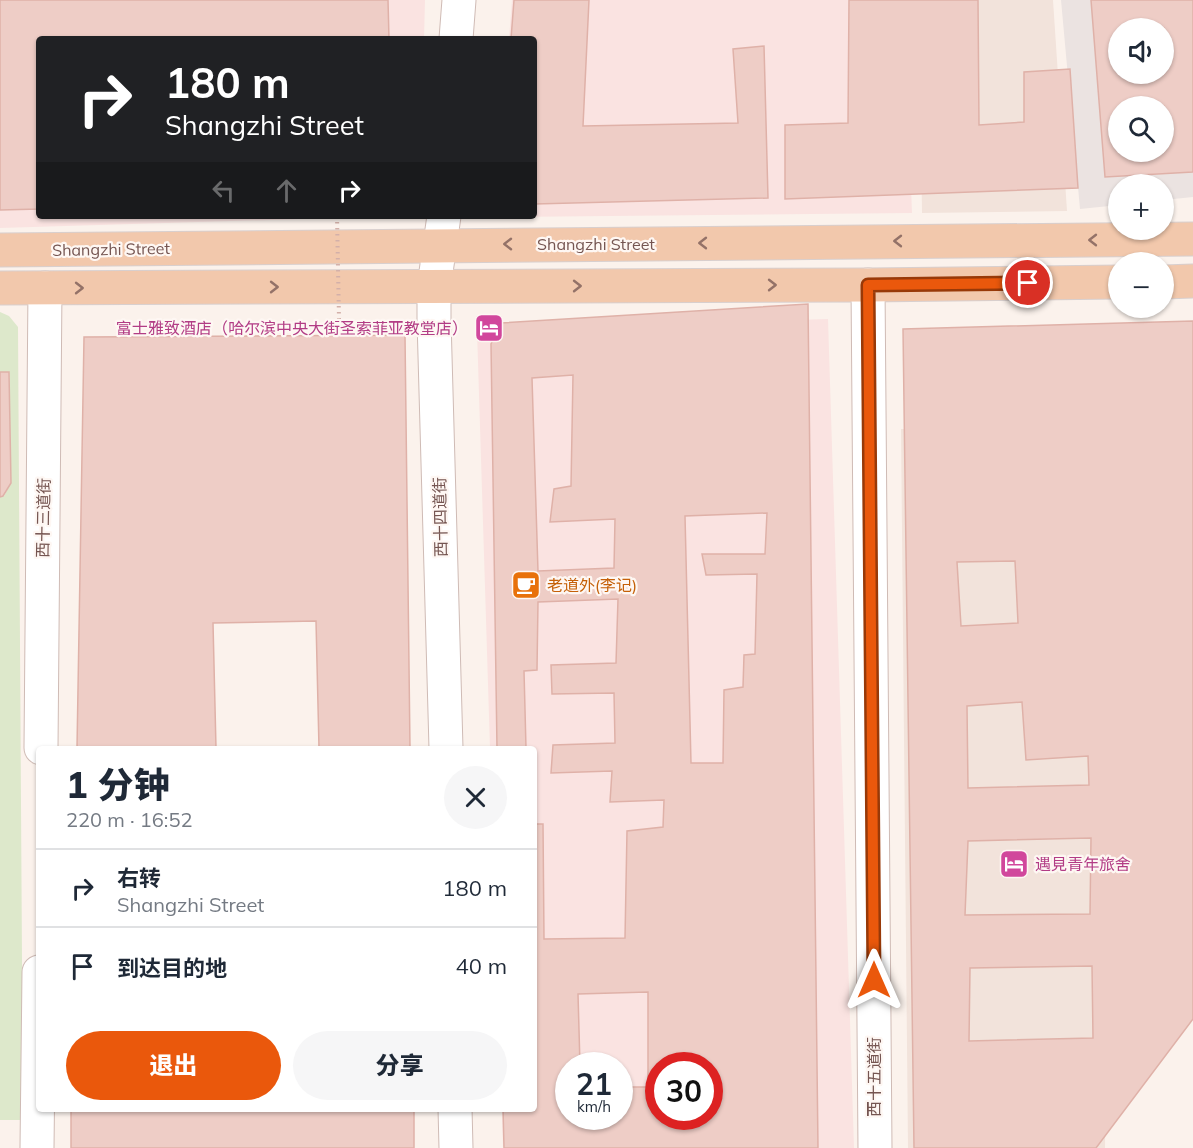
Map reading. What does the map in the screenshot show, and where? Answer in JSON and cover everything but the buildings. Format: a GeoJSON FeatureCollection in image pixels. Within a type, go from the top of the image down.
{"type":"FeatureCollection","features":[{"type":"Feature","properties":{"kind":"main road","name":"Shangzhi Street"},"geometry":{"type":"LineString","coordinates":[[0,250],[442,230],[1193,239]]}},
{"type":"Feature","properties":{"kind":"main road"},"geometry":{"type":"LineString","coordinates":[[1174,282],[1193,281]]}},
{"type":"Feature","properties":{"kind":"main road"},"geometry":{"type":"LineString","coordinates":[[0,288],[1108,282]]}},
{"type":"Feature","properties":{"kind":"street"},"geometry":{"type":"LineString","coordinates":[[456,36],[459,0]]}},
{"type":"Feature","properties":{"kind":"street","name":"西十四道街"},"geometry":{"type":"LineString","coordinates":[[442,230],[434,286],[446,746]]}},
{"type":"Feature","properties":{"kind":"street","name":"西十五道街"},"geometry":{"type":"LineString","coordinates":[[868,285],[875,1148]]}},
{"type":"Feature","properties":{"kind":"street","name":"西十三道街"},"geometry":{"type":"LineString","coordinates":[[41,746],[45,288]]}},
{"type":"Feature","properties":{"kind":"street"},"geometry":{"type":"LineString","coordinates":[[37,1112],[37,1148]]}},
{"type":"Feature","properties":{"kind":"street"},"geometry":{"type":"LineString","coordinates":[[455,1112],[456,1148]]}},
{"type":"Feature","properties":{"kind":"path"},"geometry":{"type":"LineString","coordinates":[[337,219],[339,319]]}},
{"type":"Feature","properties":{"kind":"shaded area"},"geometry":{"type":"Polygon","coordinates":[[[0,0],[425,0],[424,36],[36,36],[36,219],[300,219],[0,228],[0,0]]]}},
{"type":"Feature","properties":{"kind":"shaded area"},"geometry":{"type":"Polygon","coordinates":[[[512,0],[904,0],[912,213],[537,217],[537,36],[509,36],[512,0]]]}},
{"type":"Feature","properties":{"kind":"shaded area"},"geometry":{"type":"Polygon","coordinates":[[[919,0],[1053,0],[1067,211],[922,213],[919,0]]]}},
{"type":"Feature","properties":{"kind":"shaded area"},"geometry":{"type":"Polygon","coordinates":[[[1061,0],[1193,0],[1193,197],[1174,199],[1174,174],[1108,174],[1108,206],[1080,209],[1061,0]]]}},
{"type":"Feature","properties":{"kind":"shaded area"},"geometry":{"type":"Polygon","coordinates":[[[828,319],[854,1148],[503,1148],[502,1112],[537,1112],[537,746],[490,746],[477,330],[828,319]]]}},
{"type":"Feature","properties":{"kind":"shaded area"},"geometry":{"type":"Polygon","coordinates":[[[1112,427],[1105,1148],[908,1148],[901,429],[1112,427]]]}},
{"type":"Feature","properties":{"kind":"green space"},"geometry":{"type":"Polygon","coordinates":[[[0,312],[9,316],[18,327],[23,1120],[0,1120],[0,497],[4,496],[11,483],[9,372],[0,372],[0,312]]]}},
{"type":"Feature","properties":{"kind":"place","name":"富士雅致酒店（哈尔滨中央大街圣索菲亚教堂店）"},"geometry":{"type":"Point","coordinates":[489,328]}},
{"type":"Feature","properties":{"kind":"place","name":"老道外(李记)"},"geometry":{"type":"Point","coordinates":[526,585]}},
{"type":"Feature","properties":{"kind":"place","name":"遇見青年旅舍"},"geometry":{"type":"Point","coordinates":[1014,864]}},
{"type":"Feature","properties":{"kind":"route"},"geometry":{"type":"LineString","coordinates":[[874,980],[868,285],[1028,283]]}}]}
